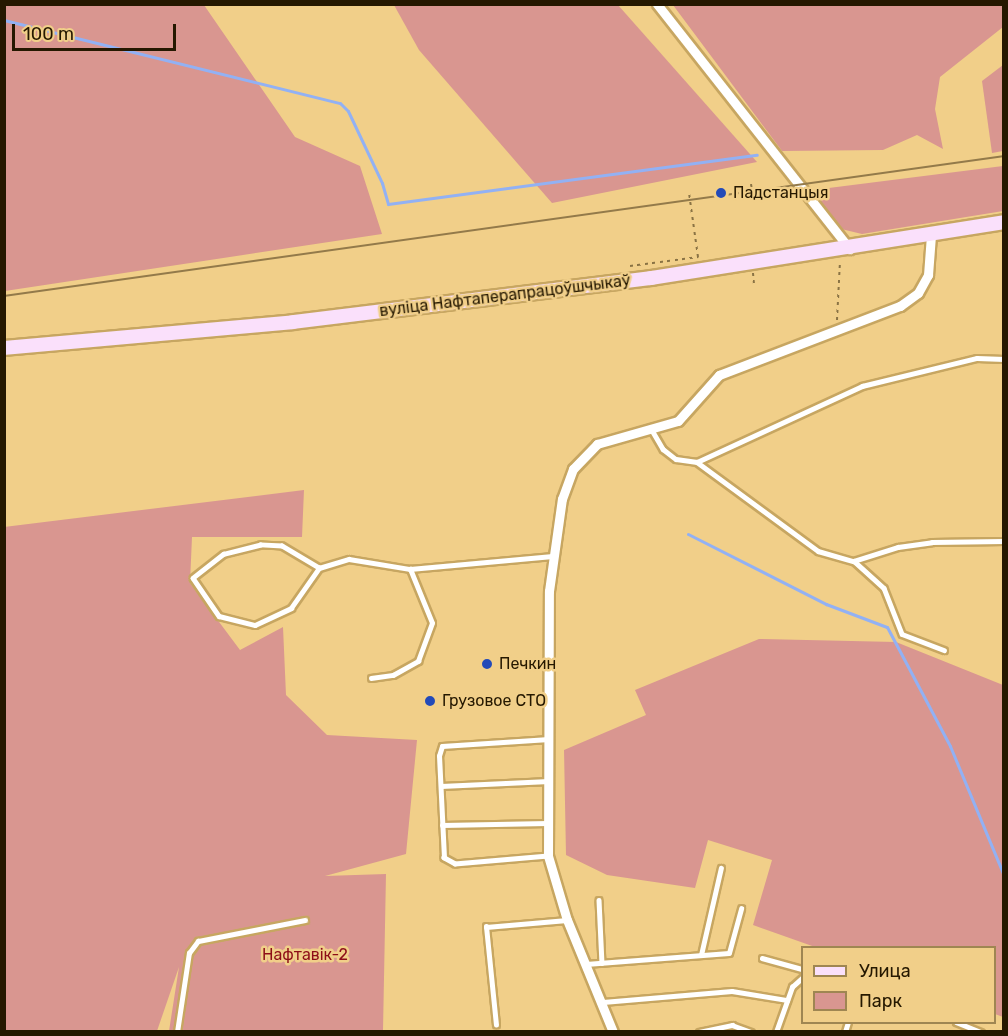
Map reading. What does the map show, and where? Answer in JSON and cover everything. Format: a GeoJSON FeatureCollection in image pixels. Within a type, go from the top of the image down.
{"type":"FeatureCollection","features":[{"type":"Feature","properties":{"kind":"main road","name":"вуліца Нафтаперапрацоўшчыкаў"},"geometry":{"type":"LineString","coordinates":[[4,348],[305,321],[845,250],[1004,222]]}},
{"type":"Feature","properties":{"kind":"street"},"geometry":{"type":"LineString","coordinates":[[657,4],[845,250]]}},
{"type":"Feature","properties":{"kind":"street"},"geometry":{"type":"LineString","coordinates":[[613,1032],[603,1002],[567,920],[548,856],[552,556],[562,499],[573,469],[597,444],[652,430],[689,412],[702,390],[719,375],[900,306],[918,292],[928,275],[932,235]]}},
{"type":"Feature","properties":{"kind":"lane"},"geometry":{"type":"LineString","coordinates":[[697,462],[862,386],[977,358],[1004,359]]}},
{"type":"Feature","properties":{"kind":"lane"},"geometry":{"type":"LineString","coordinates":[[652,430],[663,449],[676,459],[697,462],[818,551],[854,561],[884,588],[902,634],[944,650]]}},
{"type":"Feature","properties":{"kind":"lane"},"geometry":{"type":"LineString","coordinates":[[854,561],[921,544],[1004,541]]}},
{"type":"Feature","properties":{"kind":"lane"},"geometry":{"type":"LineString","coordinates":[[319,568],[282,546],[261,545],[224,554],[193,578],[219,616],[255,624],[291,608],[319,568],[350,559],[410,569],[552,556]]}},
{"type":"Feature","properties":{"kind":"lane"},"geometry":{"type":"LineString","coordinates":[[371,678],[393,675],[418,661],[432,624],[410,569]]}},
{"type":"Feature","properties":{"kind":"lane"},"geometry":{"type":"LineString","coordinates":[[548,856],[455,864],[444,858],[441,786],[442,746],[549,739]]}},
{"type":"Feature","properties":{"kind":"lane"},"geometry":{"type":"LineString","coordinates":[[441,786],[549,781]]}},
{"type":"Feature","properties":{"kind":"lane"},"geometry":{"type":"LineString","coordinates":[[442,825],[548,823]]}},
{"type":"Feature","properties":{"kind":"lane"},"geometry":{"type":"LineString","coordinates":[[701,955],[722,868]]}},
{"type":"Feature","properties":{"kind":"lane"},"geometry":{"type":"LineString","coordinates":[[599,900],[602,963]]}},
{"type":"Feature","properties":{"kind":"lane"},"geometry":{"type":"LineString","coordinates":[[586,964],[729,953],[741,909]]}},
{"type":"Feature","properties":{"kind":"lane"},"geometry":{"type":"LineString","coordinates":[[177,1032],[189,953],[198,941],[305,920]]}},
{"type":"Feature","properties":{"kind":"lane"},"geometry":{"type":"LineString","coordinates":[[496,1025],[486,927],[567,920]]}},
{"type":"Feature","properties":{"kind":"lane"},"geometry":{"type":"LineString","coordinates":[[762,958],[801,969]]}},
{"type":"Feature","properties":{"kind":"lane"},"geometry":{"type":"LineString","coordinates":[[776,1032],[792,987],[801,979]]}},
{"type":"Feature","properties":{"kind":"lane"},"geometry":{"type":"LineString","coordinates":[[603,1002],[732,991],[787,1000]]}},
{"type":"Feature","properties":{"kind":"lane"},"geometry":{"type":"LineString","coordinates":[[959,1024],[981,1032]]}},
{"type":"Feature","properties":{"kind":"lane"},"geometry":{"type":"LineString","coordinates":[[699,1032],[732,1025],[751,1032]]}},
{"type":"Feature","properties":{"kind":"path"},"geometry":{"type":"LineString","coordinates":[[751,184],[753,199],[802,192]]}},
{"type":"Feature","properties":{"kind":"path"},"geometry":{"type":"LineString","coordinates":[[630,266],[698,257],[689,193]]}},
{"type":"Feature","properties":{"kind":"path"},"geometry":{"type":"LineString","coordinates":[[836,332],[845,250]]}},
{"type":"Feature","properties":{"kind":"green space"},"geometry":{"type":"Polygon","coordinates":[[[4,5],[204,5],[295,137],[360,166],[382,234],[5,291],[4,5]]]}},
{"type":"Feature","properties":{"kind":"green space"},"geometry":{"type":"Polygon","coordinates":[[[394,5],[618,5],[757,162],[552,203],[419,50],[394,5]]]}},
{"type":"Feature","properties":{"kind":"green space"},"geometry":{"type":"Polygon","coordinates":[[[673,5],[1003,5],[1003,27],[940,77],[935,109],[943,149],[917,135],[883,150],[782,151],[673,5]]]}},
{"type":"Feature","properties":{"kind":"green space"},"geometry":{"type":"Polygon","coordinates":[[[1003,65],[1003,151],[992,153],[982,81],[1003,65]]]}},
{"type":"Feature","properties":{"kind":"green space"},"geometry":{"type":"Polygon","coordinates":[[[1003,166],[1003,211],[862,234],[837,228],[805,191],[1003,166]]]}},
{"type":"Feature","properties":{"kind":"green space","name":"Нафтавік-2"},"geometry":{"type":"Polygon","coordinates":[[[304,490],[302,537],[192,537],[190,583],[240,650],[283,627],[286,695],[327,735],[417,740],[406,854],[325,876],[386,874],[383,1031],[169,1031],[179,967],[157,1031],[5,1031],[4,527],[304,490]]]}},
{"type":"Feature","properties":{"kind":"green space"},"geometry":{"type":"Polygon","coordinates":[[[759,639],[896,642],[1003,685],[1003,1017],[996,1014],[996,946],[812,946],[753,925],[772,860],[708,840],[695,888],[607,875],[566,855],[564,750],[646,715],[635,690],[759,639]]]}},
{"type":"Feature","properties":{"kind":"waterway"},"geometry":{"type":"LineString","coordinates":[[4,20],[340,103],[348,111],[382,183],[388,204],[757,155]]}},
{"type":"Feature","properties":{"kind":"waterway"},"geometry":{"type":"LineString","coordinates":[[688,534],[826,604],[887,627],[950,746],[1004,876]]}},
{"type":"Feature","properties":{"kind":"tram line"},"geometry":{"type":"LineString","coordinates":[[4,296],[1004,156]]}},
{"type":"Feature","properties":{"kind":"place","name":"Падстанцыя"},"geometry":{"type":"Point","coordinates":[721,193]}},
{"type":"Feature","properties":{"kind":"place","name":"Печкин"},"geometry":{"type":"Point","coordinates":[487,664]}},
{"type":"Feature","properties":{"kind":"place","name":"Грузовое СТО"},"geometry":{"type":"Point","coordinates":[430,701]}}]}
